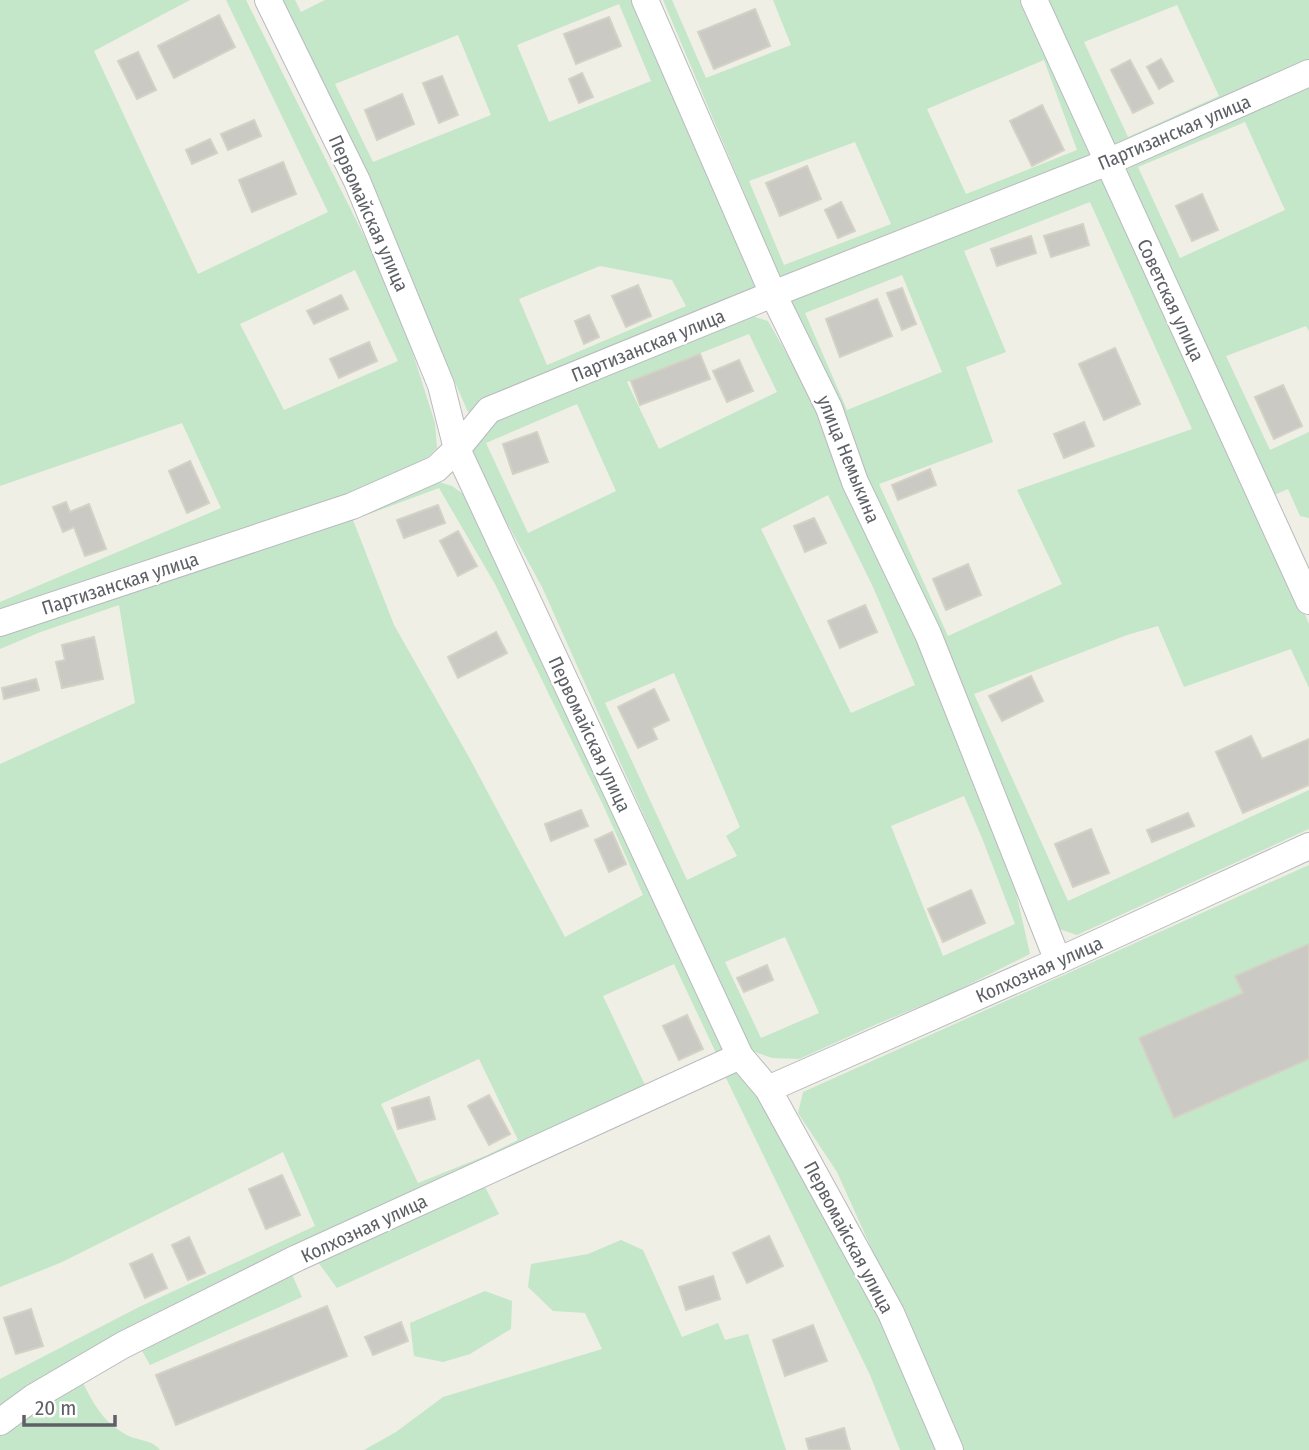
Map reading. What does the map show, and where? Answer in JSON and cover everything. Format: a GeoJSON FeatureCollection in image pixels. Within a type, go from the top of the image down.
{"type":"FeatureCollection","features":[{"type":"Feature","properties":{"kind":"street","name":"Первомайская улица"},"geometry":{"type":"LineString","coordinates":[[268,0],[357,181],[441,385],[457,449],[740,1056],[768,1089],[891,1313],[950,1450]]}},
{"type":"Feature","properties":{"kind":"street","name":"улица Немыкина"},"geometry":{"type":"LineString","coordinates":[[645,0],[773,294],[830,408],[855,482],[928,634],[1058,961]]}},
{"type":"Feature","properties":{"kind":"street","name":"Советская улица"},"geometry":{"type":"LineString","coordinates":[[1034,0],[1309,601]]}},
{"type":"Feature","properties":{"kind":"street","name":"Партизанская улица"},"geometry":{"type":"LineString","coordinates":[[0,623],[352,506],[436,469],[457,449],[489,410],[1108,162],[1309,73]]}},
{"type":"Feature","properties":{"kind":"street","name":"Колхозная улица"},"geometry":{"type":"LineString","coordinates":[[768,1089],[1309,846]]}},
{"type":"Feature","properties":{"kind":"street","name":"Колхозная улица"},"geometry":{"type":"LineString","coordinates":[[0,1422],[34,1397],[123,1345],[297,1258],[740,1056]]}},
{"type":"Feature","properties":{"kind":"green space"},"geometry":{"type":"Polygon","coordinates":[[[0,0],[190,0],[94,51],[198,274],[328,212],[226,0],[246,0],[396,300],[435,423],[437,448],[421,463],[383,483],[0,614],[0,602],[221,508],[182,423],[0,486],[0,0]],[[355,270],[240,324],[284,410],[398,361],[355,270]]]}},
{"type":"Feature","properties":{"kind":"green space"},"geometry":{"type":"Polygon","coordinates":[[[277,0],[295,0],[301,12],[325,0],[632,0],[761,288],[468,412],[364,175],[277,0]],[[619,4],[517,45],[549,122],[651,81],[619,4]],[[458,35],[335,84],[373,162],[491,115],[458,35]],[[600,266],[519,299],[547,365],[686,306],[672,280],[600,266]]]}},
{"type":"Feature","properties":{"kind":"green space"},"geometry":{"type":"Polygon","coordinates":[[[663,0],[672,0],[706,78],[791,45],[773,0],[1027,0],[1097,155],[781,280],[663,0]],[[1044,60],[927,109],[966,194],[1077,150],[1044,60]],[[855,142],[749,181],[784,265],[891,224],[855,142]]]}},
{"type":"Feature","properties":{"kind":"green space"},"geometry":{"type":"Polygon","coordinates":[[[1043,0],[1309,0],[1309,66],[1113,151],[1043,0]],[[1177,5],[1084,42],[1128,137],[1219,96],[1177,5]]]}},
{"type":"Feature","properties":{"kind":"green space"},"geometry":{"type":"Polygon","coordinates":[[[1309,80],[1309,331],[1306,326],[1226,356],[1270,450],[1309,432],[1309,518],[1300,516],[1288,489],[1272,496],[1119,163],[1309,80]],[[1245,122],[1138,167],[1180,258],[1285,210],[1245,122]]]}},
{"type":"Feature","properties":{"kind":"green space"},"geometry":{"type":"Polygon","coordinates":[[[1102,173],[1253,490],[1309,624],[1309,688],[1291,649],[1184,687],[1158,626],[1127,635],[974,694],[1068,901],[1309,790],[1309,829],[1077,935],[1056,928],[785,295],[1102,173]],[[1090,202],[964,251],[1006,352],[966,367],[993,442],[879,484],[948,636],[1062,584],[1017,490],[1192,429],[1090,202]],[[902,275],[805,313],[847,410],[942,372],[902,275]]]}},
{"type":"Feature","properties":{"kind":"green space"},"geometry":{"type":"Polygon","coordinates":[[[752,316],[768,321],[812,398],[946,704],[1008,857],[1030,954],[950,994],[799,1059],[772,1058],[752,1051],[728,1004],[542,587],[472,459],[470,445],[481,427],[752,316]],[[749,334],[627,382],[659,449],[777,392],[749,334]],[[577,404],[486,443],[528,533],[616,491],[577,404]],[[828,495],[761,529],[851,713],[915,685],[873,587],[828,495]],[[674,673],[605,703],[687,880],[737,856],[726,836],[740,827],[674,673]],[[964,796],[891,826],[943,956],[1015,924],[964,796]],[[785,937],[725,962],[761,1038],[819,1013],[785,937]]]}},
{"type":"Feature","properties":{"kind":"green space"},"geometry":{"type":"Polygon","coordinates":[[[433,480],[452,486],[466,496],[729,1055],[0,1411],[0,1379],[139,1307],[315,1226],[283,1152],[60,1263],[0,1287],[0,764],[135,703],[119,605],[0,649],[0,631],[433,480]],[[439,488],[353,520],[394,625],[470,759],[565,937],[643,895],[604,807],[495,584],[439,488]],[[674,964],[603,996],[645,1085],[716,1053],[674,964]],[[479,1059],[381,1104],[418,1183],[518,1140],[479,1059]]]}},
{"type":"Feature","properties":{"kind":"green space"},"geometry":{"type":"Polygon","coordinates":[[[1309,865],[1309,1450],[962,1450],[837,1172],[798,1113],[803,1092],[1309,865]]]}},
{"type":"Feature","properties":{"kind":"green space"},"geometry":{"type":"Polygon","coordinates":[[[741,1069],[777,1124],[885,1317],[944,1450],[900,1450],[870,1375],[725,1076],[741,1069]]]}},
{"type":"Feature","properties":{"kind":"green space"},"geometry":{"type":"Polygon","coordinates":[[[483,1183],[499,1214],[337,1288],[315,1258],[483,1183]]]}},
{"type":"Feature","properties":{"kind":"green space"},"geometry":{"type":"Polygon","coordinates":[[[621,1240],[643,1250],[682,1337],[718,1323],[725,1340],[748,1334],[786,1450],[364,1450],[396,1432],[443,1397],[602,1349],[585,1313],[553,1311],[528,1287],[531,1264],[588,1254],[621,1240]]]}},
{"type":"Feature","properties":{"kind":"green space"},"geometry":{"type":"Polygon","coordinates":[[[290,1270],[302,1297],[150,1365],[138,1344],[290,1270]]]}},
{"type":"Feature","properties":{"kind":"green space"},"geometry":{"type":"Polygon","coordinates":[[[485,1291],[512,1301],[511,1329],[470,1354],[443,1362],[414,1356],[410,1323],[485,1291]]]}},
{"type":"Feature","properties":{"kind":"green space"},"geometry":{"type":"Polygon","coordinates":[[[80,1377],[93,1402],[110,1423],[125,1434],[153,1444],[160,1450],[0,1450],[0,1433],[80,1377]]]}},
{"type":"Feature","properties":{"kind":"building"},"geometry":{"type":"Polygon","coordinates":[[[755,9],[770,46],[714,69],[698,32],[755,9]]]}},
{"type":"Feature","properties":{"kind":"building"},"geometry":{"type":"Polygon","coordinates":[[[219,15],[235,47],[174,78],[158,46],[219,15]]]}},
{"type":"Feature","properties":{"kind":"building"},"geometry":{"type":"Polygon","coordinates":[[[609,17],[621,46],[576,64],[564,34],[609,17]]]}},
{"type":"Feature","properties":{"kind":"building"},"geometry":{"type":"Polygon","coordinates":[[[138,52],[156,90],[137,99],[118,61],[138,52]]]}},
{"type":"Feature","properties":{"kind":"building"},"geometry":{"type":"Polygon","coordinates":[[[1161,59],[1173,81],[1159,89],[1147,67],[1161,59]]]}},
{"type":"Feature","properties":{"kind":"building"},"geometry":{"type":"Polygon","coordinates":[[[1130,60],[1153,103],[1133,113],[1111,70],[1130,60]]]}},
{"type":"Feature","properties":{"kind":"building"},"geometry":{"type":"Polygon","coordinates":[[[582,73],[593,97],[579,103],[569,79],[582,73]]]}},
{"type":"Feature","properties":{"kind":"building"},"geometry":{"type":"Polygon","coordinates":[[[442,76],[458,115],[439,123],[423,83],[442,76]]]}},
{"type":"Feature","properties":{"kind":"building"},"geometry":{"type":"Polygon","coordinates":[[[402,94],[414,124],[377,140],[365,110],[402,94]]]}},
{"type":"Feature","properties":{"kind":"building"},"geometry":{"type":"Polygon","coordinates":[[[1042,105],[1064,150],[1032,166],[1010,121],[1042,105]]]}},
{"type":"Feature","properties":{"kind":"building"},"geometry":{"type":"Polygon","coordinates":[[[254,120],[261,136],[228,150],[221,134],[254,120]]]}},
{"type":"Feature","properties":{"kind":"building"},"geometry":{"type":"Polygon","coordinates":[[[210,139],[217,153],[192,164],[186,150],[210,139]]]}},
{"type":"Feature","properties":{"kind":"building"},"geometry":{"type":"Polygon","coordinates":[[[283,162],[296,194],[252,212],[239,180],[283,162]]]}},
{"type":"Feature","properties":{"kind":"building"},"geometry":{"type":"Polygon","coordinates":[[[807,166],[821,199],[780,216],[766,183],[807,166]]]}},
{"type":"Feature","properties":{"kind":"building"},"geometry":{"type":"Polygon","coordinates":[[[1202,194],[1218,230],[1192,241],[1176,206],[1202,194]]]}},
{"type":"Feature","properties":{"kind":"building"},"geometry":{"type":"Polygon","coordinates":[[[841,202],[855,231],[838,238],[825,210],[841,202]]]}},
{"type":"Feature","properties":{"kind":"building"},"geometry":{"type":"Polygon","coordinates":[[[1083,224],[1089,245],[1051,257],[1044,236],[1083,224]]]}},
{"type":"Feature","properties":{"kind":"building"},"geometry":{"type":"Polygon","coordinates":[[[1031,236],[1036,253],[997,266],[991,249],[1031,236]]]}},
{"type":"Feature","properties":{"kind":"building"},"geometry":{"type":"Polygon","coordinates":[[[638,285],[651,316],[626,327],[612,296],[638,285]]]}},
{"type":"Feature","properties":{"kind":"building"},"geometry":{"type":"Polygon","coordinates":[[[902,288],[916,324],[902,330],[887,293],[902,288]]]}},
{"type":"Feature","properties":{"kind":"building"},"geometry":{"type":"Polygon","coordinates":[[[341,295],[348,309],[314,324],[307,311],[341,295]]]}},
{"type":"Feature","properties":{"kind":"building"},"geometry":{"type":"Polygon","coordinates":[[[877,299],[892,336],[840,357],[826,319],[877,299]]]}},
{"type":"Feature","properties":{"kind":"building"},"geometry":{"type":"Polygon","coordinates":[[[589,315],[599,337],[584,344],[575,321],[589,315]]]}},
{"type":"Feature","properties":{"kind":"building"},"geometry":{"type":"Polygon","coordinates":[[[369,342],[377,361],[339,378],[330,359],[369,342]]]}},
{"type":"Feature","properties":{"kind":"building"},"geometry":{"type":"Polygon","coordinates":[[[1115,348],[1140,404],[1104,420],[1079,364],[1115,348]]]}},
{"type":"Feature","properties":{"kind":"building"},"geometry":{"type":"Polygon","coordinates":[[[700,354],[710,379],[640,405],[631,381],[700,354]]]}},
{"type":"Feature","properties":{"kind":"building"},"geometry":{"type":"Polygon","coordinates":[[[739,360],[753,391],[727,402],[713,371],[739,360]]]}},
{"type":"Feature","properties":{"kind":"building"},"geometry":{"type":"Polygon","coordinates":[[[1283,385],[1302,426],[1274,439],[1255,397],[1283,385]]]}},
{"type":"Feature","properties":{"kind":"building"},"geometry":{"type":"Polygon","coordinates":[[[1084,422],[1094,446],[1064,458],[1054,434],[1084,422]]]}},
{"type":"Feature","properties":{"kind":"building"},"geometry":{"type":"Polygon","coordinates":[[[537,432],[548,462],[513,474],[503,444],[537,432]]]}},
{"type":"Feature","properties":{"kind":"building"},"geometry":{"type":"Polygon","coordinates":[[[190,461],[209,503],[187,513],[169,471],[190,461]]]}},
{"type":"Feature","properties":{"kind":"building"},"geometry":{"type":"Polygon","coordinates":[[[930,469],[936,485],[898,500],[892,485],[930,469]]]}},
{"type":"Feature","properties":{"kind":"building"},"geometry":{"type":"Polygon","coordinates":[[[66,502],[70,512],[89,504],[106,549],[85,556],[74,527],[63,532],[53,507],[66,502]]]}},
{"type":"Feature","properties":{"kind":"building"},"geometry":{"type":"Polygon","coordinates":[[[438,505],[445,523],[404,538],[397,520],[438,505]]]}},
{"type":"Feature","properties":{"kind":"building"},"geometry":{"type":"Polygon","coordinates":[[[814,518],[826,543],[805,552],[794,526],[814,518]]]}},
{"type":"Feature","properties":{"kind":"building"},"geometry":{"type":"Polygon","coordinates":[[[458,531],[477,566],[458,576],[440,541],[458,531]]]}},
{"type":"Feature","properties":{"kind":"building"},"geometry":{"type":"Polygon","coordinates":[[[968,564],[981,595],[946,610],[933,579],[968,564]]]}},
{"type":"Feature","properties":{"kind":"building"},"geometry":{"type":"Polygon","coordinates":[[[865,605],[877,632],[840,648],[828,621],[865,605]]]}},
{"type":"Feature","properties":{"kind":"building"},"geometry":{"type":"Polygon","coordinates":[[[496,632],[507,653],[458,678],[448,657],[496,632]]]}},
{"type":"Feature","properties":{"kind":"building"},"geometry":{"type":"Polygon","coordinates":[[[94,637],[103,679],[62,688],[56,662],[65,660],[62,645],[94,637]]]}},
{"type":"Feature","properties":{"kind":"building"},"geometry":{"type":"Polygon","coordinates":[[[1031,676],[1043,701],[1002,721],[989,696],[1031,676]]]}},
{"type":"Feature","properties":{"kind":"building"},"geometry":{"type":"Polygon","coordinates":[[[36,679],[39,690],[4,699],[2,688],[36,679]]]}},
{"type":"Feature","properties":{"kind":"building"},"geometry":{"type":"Polygon","coordinates":[[[654,689],[669,720],[652,728],[657,739],[638,748],[618,707],[654,689]]]}},
{"type":"Feature","properties":{"kind":"building"},"geometry":{"type":"Polygon","coordinates":[[[1251,736],[1262,759],[1309,739],[1309,785],[1243,813],[1216,752],[1251,736]]]}},
{"type":"Feature","properties":{"kind":"building"},"geometry":{"type":"Polygon","coordinates":[[[581,810],[588,826],[551,841],[545,824],[581,810]]]}},
{"type":"Feature","properties":{"kind":"building"},"geometry":{"type":"Polygon","coordinates":[[[1188,813],[1194,826],[1152,842],[1147,830],[1188,813]]]}},
{"type":"Feature","properties":{"kind":"building"},"geometry":{"type":"Polygon","coordinates":[[[1091,829],[1109,873],[1073,887],[1055,844],[1091,829]]]}},
{"type":"Feature","properties":{"kind":"building"},"geometry":{"type":"Polygon","coordinates":[[[612,832],[626,864],[609,872],[595,840],[612,832]]]}},
{"type":"Feature","properties":{"kind":"building"},"geometry":{"type":"Polygon","coordinates":[[[971,890],[985,923],[943,942],[928,909],[971,890]]]}},
{"type":"Feature","properties":{"kind":"building"},"geometry":{"type":"Polygon","coordinates":[[[1309,944],[1309,1059],[1174,1118],[1139,1038],[1243,993],[1235,976],[1309,944]]]}},
{"type":"Feature","properties":{"kind":"building"},"geometry":{"type":"Polygon","coordinates":[[[767,965],[773,980],[744,992],[737,978],[767,965]]]}},
{"type":"Feature","properties":{"kind":"building"},"geometry":{"type":"Polygon","coordinates":[[[687,1015],[703,1049],[679,1060],[663,1026],[687,1015]]]}},
{"type":"Feature","properties":{"kind":"building"},"geometry":{"type":"Polygon","coordinates":[[[489,1095],[510,1134],[489,1145],[468,1106],[489,1095]]]}},
{"type":"Feature","properties":{"kind":"building"},"geometry":{"type":"Polygon","coordinates":[[[429,1097],[435,1119],[398,1129],[392,1108],[429,1097]]]}},
{"type":"Feature","properties":{"kind":"building"},"geometry":{"type":"Polygon","coordinates":[[[282,1175],[300,1215],[266,1229],[249,1189],[282,1175]]]}},
{"type":"Feature","properties":{"kind":"building"},"geometry":{"type":"Polygon","coordinates":[[[769,1236],[783,1266],[747,1283],[733,1253],[769,1236]]]}},
{"type":"Feature","properties":{"kind":"building"},"geometry":{"type":"Polygon","coordinates":[[[189,1237],[205,1273],[188,1280],[172,1245],[189,1237]]]}},
{"type":"Feature","properties":{"kind":"building"},"geometry":{"type":"Polygon","coordinates":[[[152,1254],[167,1288],[145,1298],[130,1264],[152,1254]]]}},
{"type":"Feature","properties":{"kind":"building"},"geometry":{"type":"Polygon","coordinates":[[[713,1276],[720,1299],[686,1310],[679,1287],[713,1276]]]}},
{"type":"Feature","properties":{"kind":"building"},"geometry":{"type":"Polygon","coordinates":[[[327,1306],[347,1356],[176,1425],[156,1375],[327,1306]]]}},
{"type":"Feature","properties":{"kind":"building"},"geometry":{"type":"Polygon","coordinates":[[[31,1309],[43,1346],[16,1354],[4,1318],[31,1309]]]}},
{"type":"Feature","properties":{"kind":"building"},"geometry":{"type":"Polygon","coordinates":[[[401,1322],[408,1341],[373,1355],[365,1337],[401,1322]]]}},
{"type":"Feature","properties":{"kind":"building"},"geometry":{"type":"Polygon","coordinates":[[[813,1325],[827,1361],[785,1376],[773,1340],[813,1325]]]}},
{"type":"Feature","properties":{"kind":"building"},"geometry":{"type":"Polygon","coordinates":[[[844,1428],[850,1450],[809,1450],[806,1439],[844,1428]]]}}]}
